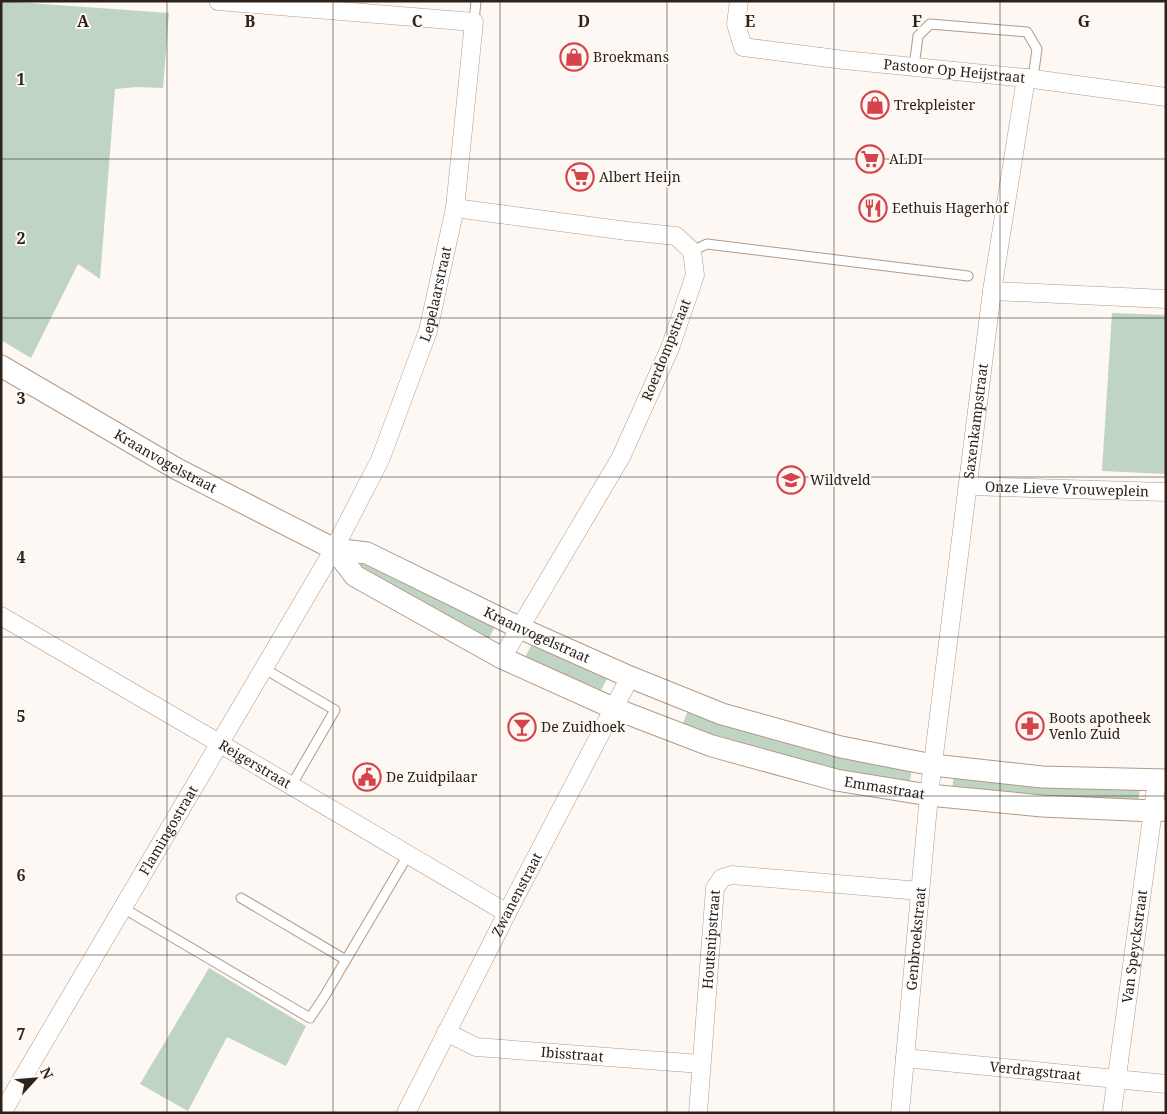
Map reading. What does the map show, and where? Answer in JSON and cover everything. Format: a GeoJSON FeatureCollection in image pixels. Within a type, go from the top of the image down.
{"type":"FeatureCollection","features":[{"type":"Feature","properties":{"kind":"street"},"geometry":{"type":"LineString","coordinates":[[218,1],[474,22]]}},
{"type":"Feature","properties":{"kind":"street","name":"Pastoor Op Heijstraat"},"geometry":{"type":"LineString","coordinates":[[739,1],[736,24],[743,47],[844,60],[1030,78],[1166,97]]}},
{"type":"Feature","properties":{"kind":"street","name":"Lepelaarstraat"},"geometry":{"type":"LineString","coordinates":[[334,549],[380,460],[428,331],[454,208],[474,22]]}},
{"type":"Feature","properties":{"kind":"street","name":"Saxenkampstraat"},"geometry":{"type":"LineString","coordinates":[[933,764],[992,291],[1030,78]]}},
{"type":"Feature","properties":{"kind":"street"},"geometry":{"type":"LineString","coordinates":[[454,208],[676,236],[692,251]]}},
{"type":"Feature","properties":{"kind":"street","name":"Roerdompstraat"},"geometry":{"type":"LineString","coordinates":[[502,658],[621,457],[670,348],[695,275],[692,251]]}},
{"type":"Feature","properties":{"kind":"street"},"geometry":{"type":"LineString","coordinates":[[992,291],[1166,299]]}},
{"type":"Feature","properties":{"kind":"street","name":"Kraanvogelstraat"},"geometry":{"type":"LineString","coordinates":[[1,366],[177,469],[334,549],[367,553],[520,628],[630,676]]}},
{"type":"Feature","properties":{"kind":"street","name":"Onze Lieve Vrouweplein"},"geometry":{"type":"LineString","coordinates":[[968,486],[1166,492]]}},
{"type":"Feature","properties":{"kind":"street","name":"Kraanvogelstraat"},"geometry":{"type":"LineString","coordinates":[[334,549],[355,576],[502,658],[613,708]]}},
{"type":"Feature","properties":{"kind":"street","name":"Flamingostraat"},"geometry":{"type":"LineString","coordinates":[[2,1113],[334,549]]}},
{"type":"Feature","properties":{"kind":"street","name":"Reigerstraat"},"geometry":{"type":"LineString","coordinates":[[1,616],[507,913]]}},
{"type":"Feature","properties":{"kind":"street"},"geometry":{"type":"LineString","coordinates":[[630,676],[722,714],[841,747],[933,764],[1042,777],[1162,781]]}},
{"type":"Feature","properties":{"kind":"street","name":"Zwanenstraat"},"geometry":{"type":"LineString","coordinates":[[406,1113],[630,676]]}},
{"type":"Feature","properties":{"kind":"street","name":"Emmastraat"},"geometry":{"type":"LineString","coordinates":[[613,708],[712,746],[836,780],[929,795],[1042,806],[1160,810]]}},
{"type":"Feature","properties":{"kind":"street","name":"Genbroekstraat"},"geometry":{"type":"LineString","coordinates":[[900,1113],[933,764]]}},
{"type":"Feature","properties":{"kind":"street","name":"Van Speyckstraat"},"geometry":{"type":"LineString","coordinates":[[1112,1113],[1160,810],[1162,781]]}},
{"type":"Feature","properties":{"kind":"street","name":"Houtsnipstraat"},"geometry":{"type":"LineString","coordinates":[[698,1113],[716,888],[722,878],[732,875],[920,891]]}},
{"type":"Feature","properties":{"kind":"street","name":"Ibisstraat"},"geometry":{"type":"LineString","coordinates":[[446,1032],[476,1047],[701,1064]]}},
{"type":"Feature","properties":{"kind":"street","name":"Verdragstraat"},"geometry":{"type":"LineString","coordinates":[[905,1058],[1166,1084]]}},
{"type":"Feature","properties":{"kind":"lane"},"geometry":{"type":"LineString","coordinates":[[474,22],[476,1]]}},
{"type":"Feature","properties":{"kind":"lane"},"geometry":{"type":"LineString","coordinates":[[914,66],[918,36],[930,24],[1027,32],[1036,49],[1030,78]]}},
{"type":"Feature","properties":{"kind":"lane"},"geometry":{"type":"LineString","coordinates":[[692,251],[707,244],[968,276]]}},
{"type":"Feature","properties":{"kind":"lane"},"geometry":{"type":"LineString","coordinates":[[263,668],[335,710],[291,786]]}},
{"type":"Feature","properties":{"kind":"lane"},"geometry":{"type":"LineString","coordinates":[[123,908],[310,1018],[408,854]]}},
{"type":"Feature","properties":{"kind":"lane"},"geometry":{"type":"LineString","coordinates":[[241,898],[346,960]]}},
{"type":"Feature","properties":{"kind":"green space"},"geometry":{"type":"Polygon","coordinates":[[[1,1],[169,13],[163,88],[136,87],[115,89],[100,279],[78,264],[31,358],[1,340],[1,1]]]}},
{"type":"Feature","properties":{"kind":"green space"},"geometry":{"type":"Polygon","coordinates":[[[1112,313],[1166,315],[1166,474],[1102,471],[1112,313]]]}},
{"type":"Feature","properties":{"kind":"green space"},"geometry":{"type":"Polygon","coordinates":[[[364,559],[496,625],[489,638],[359,569],[364,559]]]}},
{"type":"Feature","properties":{"kind":"green space"},"geometry":{"type":"Polygon","coordinates":[[[532,644],[608,677],[601,690],[525,657],[532,644]]]}},
{"type":"Feature","properties":{"kind":"green space"},"geometry":{"type":"Polygon","coordinates":[[[689,708],[912,768],[910,781],[837,770],[714,737],[682,725],[689,708]]]}},
{"type":"Feature","properties":{"kind":"green space"},"geometry":{"type":"Polygon","coordinates":[[[954,773],[1140,788],[1138,802],[952,791],[954,773]]]}},
{"type":"Feature","properties":{"kind":"green space"},"geometry":{"type":"Polygon","coordinates":[[[209,968],[306,1026],[286,1066],[227,1037],[188,1111],[140,1084],[209,968]]]}},
{"type":"Feature","properties":{"kind":"place","name":"Broekmans"},"geometry":{"type":"Point","coordinates":[574,57]}},
{"type":"Feature","properties":{"kind":"place","name":"Trekpleister"},"geometry":{"type":"Point","coordinates":[875,105]}},
{"type":"Feature","properties":{"kind":"place","name":"ALDI"},"geometry":{"type":"Point","coordinates":[870,159]}},
{"type":"Feature","properties":{"kind":"place","name":"Albert Heijn"},"geometry":{"type":"Point","coordinates":[580,177]}},
{"type":"Feature","properties":{"kind":"place","name":"Eethuis Hagerhof"},"geometry":{"type":"Point","coordinates":[873,208]}},
{"type":"Feature","properties":{"kind":"place","name":"Wildveld"},"geometry":{"type":"Point","coordinates":[791,480]}},
{"type":"Feature","properties":{"kind":"place","name":"Boots apotheek Venlo Zuid"},"geometry":{"type":"Point","coordinates":[1030,726]}},
{"type":"Feature","properties":{"kind":"place","name":"De Zuidhoek"},"geometry":{"type":"Point","coordinates":[522,727]}},
{"type":"Feature","properties":{"kind":"place","name":"De Zuidpilaar"},"geometry":{"type":"Point","coordinates":[367,777]}}]}
